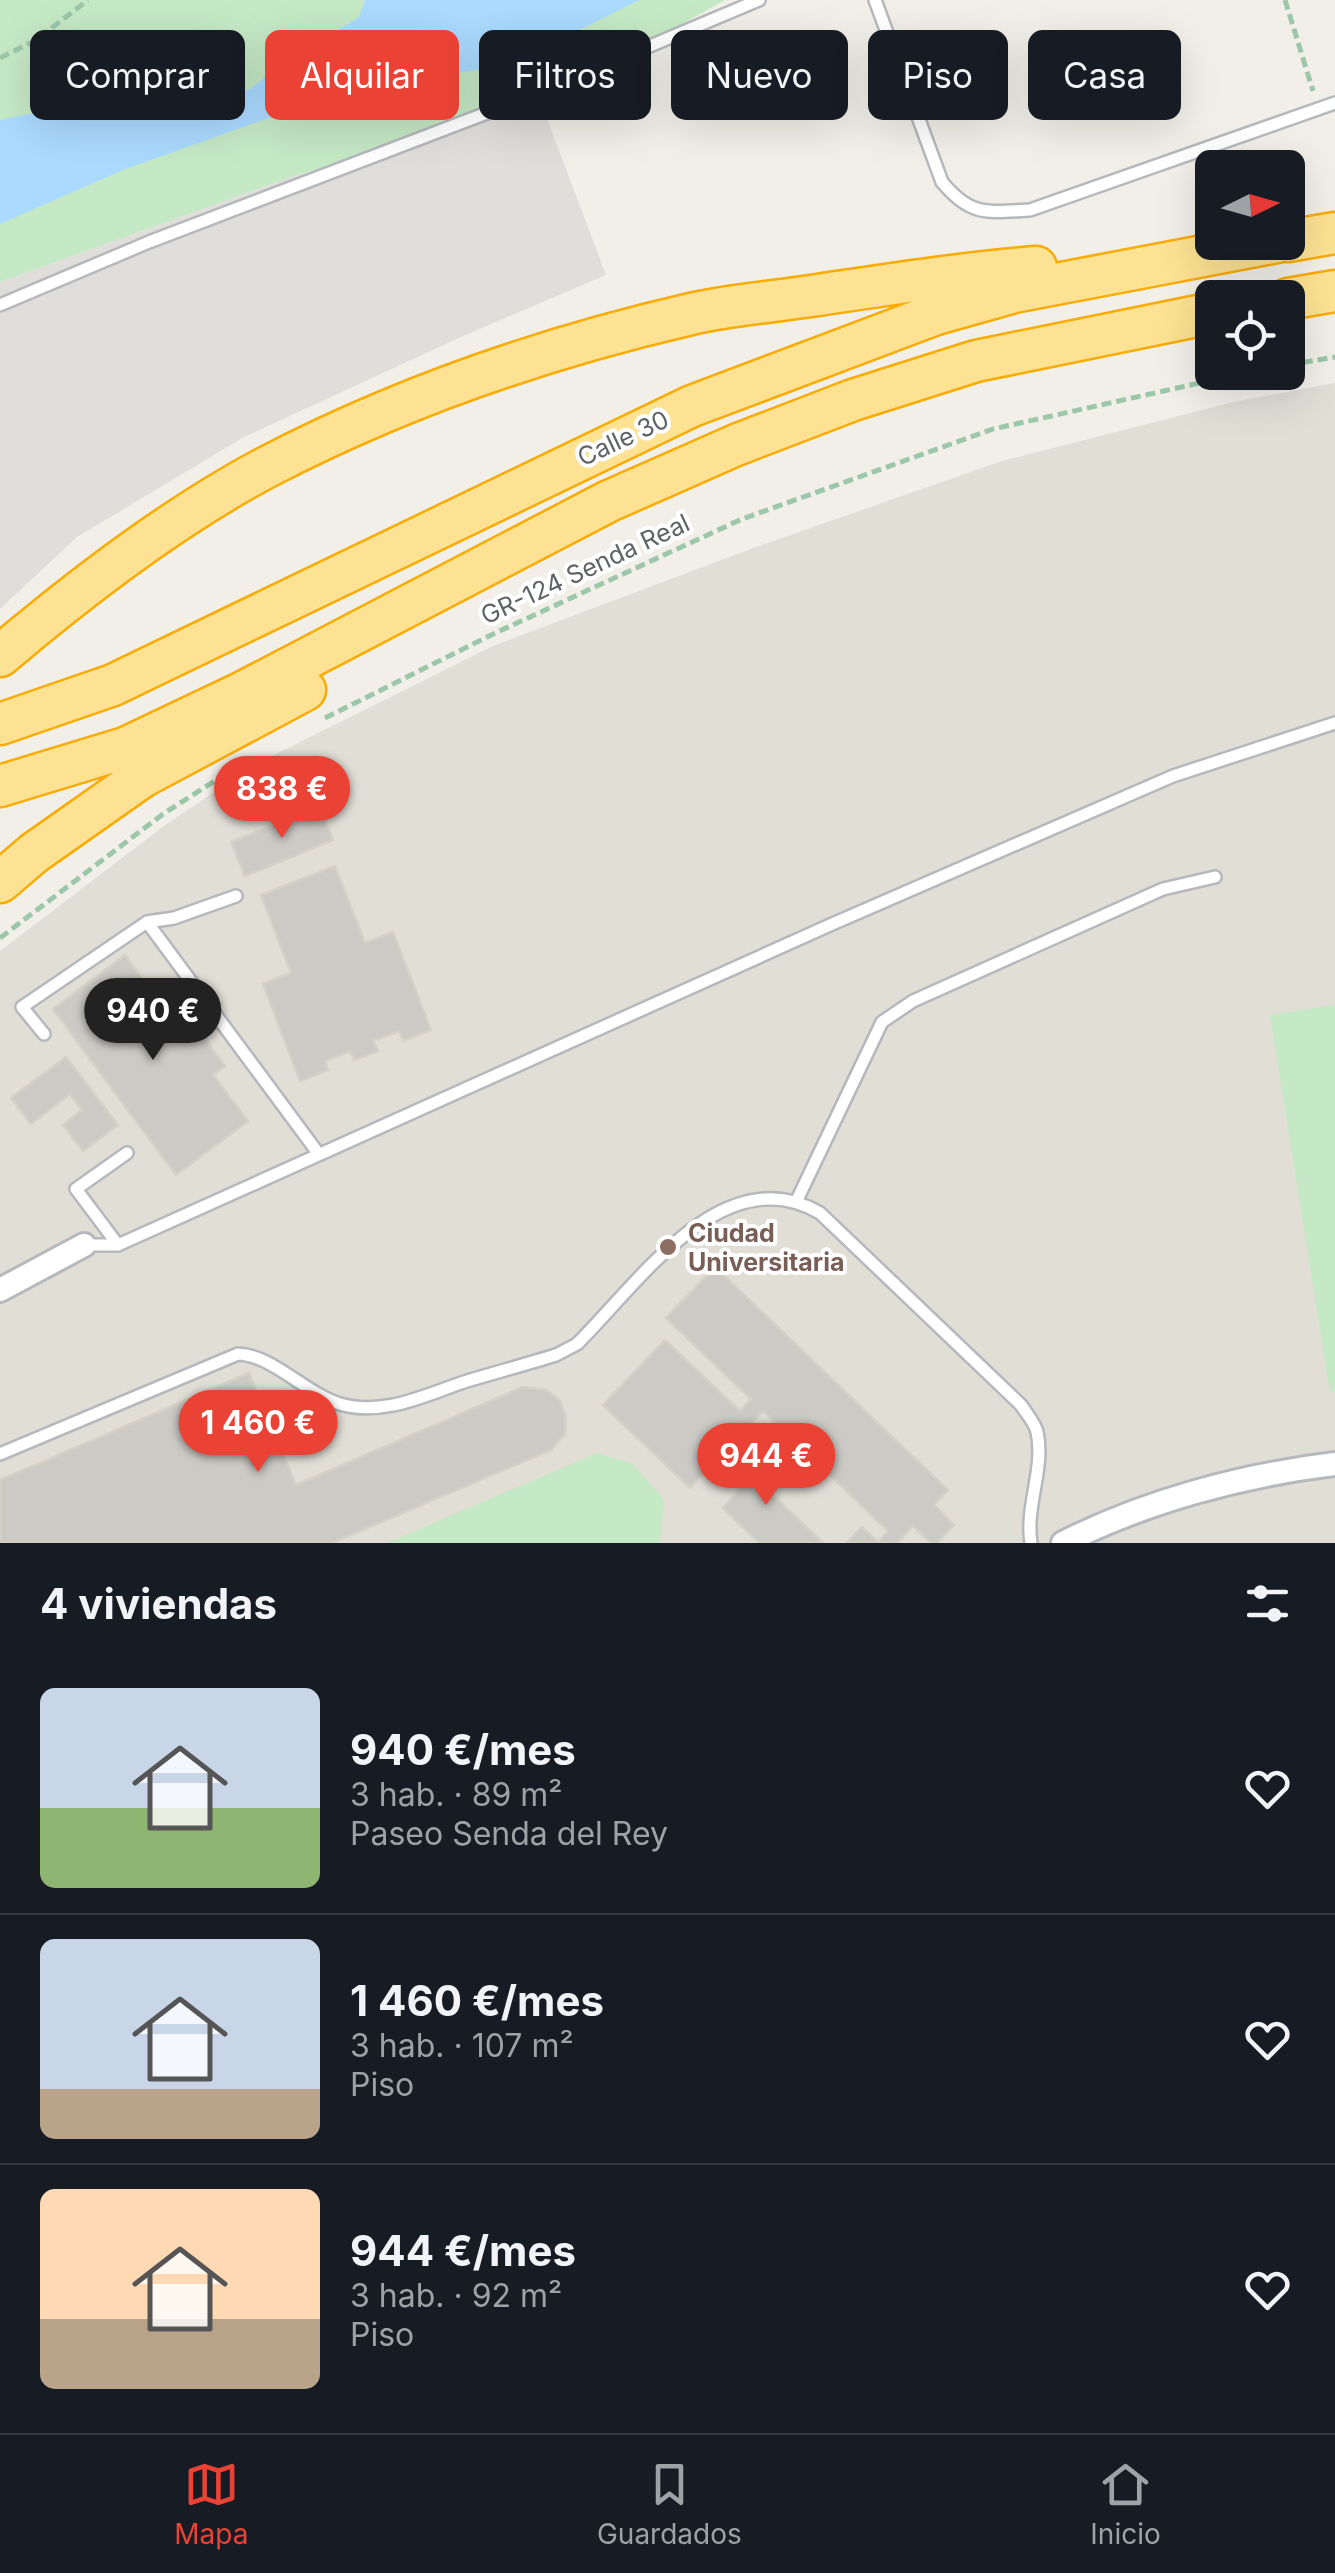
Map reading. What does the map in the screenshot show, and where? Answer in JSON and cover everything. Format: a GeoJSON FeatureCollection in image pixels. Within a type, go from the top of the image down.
{"type":"FeatureCollection","features":[{"type":"Feature","properties":{"kind":"highway"},"geometry":{"type":"LineString","coordinates":[[1305,238],[1335,233]]}},
{"type":"Feature","properties":{"kind":"highway","name":"Calle 30"},"geometry":{"type":"LineString","coordinates":[[0,724],[114,685],[692,406],[936,314],[1014,292],[1195,258]]}},
{"type":"Feature","properties":{"kind":"highway"},"geometry":{"type":"LineString","coordinates":[[0,656],[50,614],[156,537],[262,470],[375,415],[546,352],[694,313],[957,275],[1036,268],[1099,276]]}},
{"type":"Feature","properties":{"kind":"highway"},"geometry":{"type":"LineString","coordinates":[[1305,295],[1335,291]]}},
{"type":"Feature","properties":{"kind":"highway","name":"Calle 30"},"geometry":{"type":"LineString","coordinates":[[0,786],[142,740],[243,692],[609,501],[718,453],[853,400],[976,361],[1195,316]]}},
{"type":"Feature","properties":{"kind":"highway"},"geometry":{"type":"LineString","coordinates":[[0,882],[34,852],[142,777],[474,597],[560,526]]}},
{"type":"Feature","properties":{"kind":"street"},"geometry":{"type":"LineString","coordinates":[[0,1290],[84,1245]]}},
{"type":"Feature","properties":{"kind":"street"},"geometry":{"type":"LineString","coordinates":[[1063,1543],[1180,1497],[1244,1480],[1335,1464]]}},
{"type":"Feature","properties":{"kind":"lane"},"geometry":{"type":"LineString","coordinates":[[0,305],[149,242],[534,95],[759,0]]}},
{"type":"Feature","properties":{"kind":"lane"},"geometry":{"type":"LineString","coordinates":[[875,0],[942,182],[960,204],[990,212],[1030,210],[1335,103]]}},
{"type":"Feature","properties":{"kind":"lane"},"geometry":{"type":"LineString","coordinates":[[84,1245],[118,1244],[1173,776],[1335,723]]}},
{"type":"Feature","properties":{"kind":"lane"},"geometry":{"type":"LineString","coordinates":[[797,1200],[882,1022],[913,1000],[1163,888],[1215,877]]}},
{"type":"Feature","properties":{"kind":"lane"},"geometry":{"type":"LineString","coordinates":[[44,1034],[22,1007],[147,922],[174,918],[236,896]]}},
{"type":"Feature","properties":{"kind":"lane"},"geometry":{"type":"LineString","coordinates":[[147,922],[318,1153]]}},
{"type":"Feature","properties":{"kind":"lane"},"geometry":{"type":"LineString","coordinates":[[118,1244],[76,1189],[127,1153]]}},
{"type":"Feature","properties":{"kind":"lane"},"geometry":{"type":"LineString","coordinates":[[0,1454],[238,1354],[254,1355],[309,1391],[343,1405],[372,1408],[401,1404],[556,1355],[577,1344],[692,1225],[735,1205],[772,1198],[797,1200],[820,1213],[1021,1404],[1037,1429],[1038,1441],[1031,1543]]}},
{"type":"Feature","properties":{"kind":"path"},"geometry":{"type":"LineString","coordinates":[[0,58],[36,40],[88,0]]}},
{"type":"Feature","properties":{"kind":"path"},"geometry":{"type":"LineString","coordinates":[[1285,0],[1318,108]]}},
{"type":"Feature","properties":{"kind":"path"},"geometry":{"type":"LineString","coordinates":[[1305,362],[1335,357]]}},
{"type":"Feature","properties":{"kind":"path","name":"GR-124 Senda Real"},"geometry":{"type":"LineString","coordinates":[[323,720],[490,635],[742,519],[994,429],[1195,384]]}},
{"type":"Feature","properties":{"kind":"path"},"geometry":{"type":"LineString","coordinates":[[0,938],[163,814],[225,774]]}},
{"type":"Feature","properties":{"kind":"shaded area"},"geometry":{"type":"Polygon","coordinates":[[[484,120],[547,120],[606,275],[244,437],[77,537],[0,609],[0,282],[291,177],[484,120]]]}},
{"type":"Feature","properties":{"kind":"shaded area","name":"Ciudad Universitaria"},"geometry":{"type":"Polygon","coordinates":[[[1335,383],[1335,1543],[0,1543],[0,951],[168,823],[258,763],[493,646],[756,547],[1002,461],[1233,402],[1335,383]]]}},
{"type":"Feature","properties":{"kind":"green space"},"geometry":{"type":"Polygon","coordinates":[[[0,0],[725,0],[651,41],[651,30],[479,30],[479,120],[484,120],[291,177],[0,282],[0,0]]]}},
{"type":"Feature","properties":{"kind":"green space"},"geometry":{"type":"Polygon","coordinates":[[[1335,1005],[1335,1391],[1330,1392],[1270,1015],[1335,1005]]]}},
{"type":"Feature","properties":{"kind":"green space"},"geometry":{"type":"Polygon","coordinates":[[[597,1453],[633,1464],[664,1500],[660,1543],[387,1543],[597,1453]]]}},
{"type":"Feature","properties":{"kind":"water"},"geometry":{"type":"Polygon","coordinates":[[[365,0],[639,0],[579,30],[479,30],[479,70],[459,73],[459,30],[338,30],[359,17],[365,0]]]}},
{"type":"Feature","properties":{"kind":"water"},"geometry":{"type":"Polygon","coordinates":[[[265,77],[265,119],[123,170],[0,224],[0,120],[30,114],[30,120],[245,120],[245,90],[265,77]]]}},
{"type":"Feature","properties":{"kind":"building"},"geometry":{"type":"Polygon","coordinates":[[[320,807],[333,840],[245,876],[231,842],[320,807]]]}},
{"type":"Feature","properties":{"kind":"building"},"geometry":{"type":"Polygon","coordinates":[[[335,866],[365,943],[393,932],[431,1030],[403,1041],[399,1031],[373,1041],[378,1051],[354,1060],[350,1051],[325,1061],[328,1070],[300,1081],[263,984],[291,973],[261,895],[335,866]]]}},
{"type":"Feature","properties":{"kind":"building"},"geometry":{"type":"Polygon","coordinates":[[[125,955],[159,1002],[171,993],[225,1066],[213,1075],[248,1121],[176,1175],[53,1009],[125,955]]]}},
{"type":"Feature","properties":{"kind":"building"},"geometry":{"type":"Polygon","coordinates":[[[66,1057],[118,1125],[83,1151],[63,1125],[82,1110],[70,1094],[31,1124],[11,1098],[66,1057]]]}},
{"type":"Feature","properties":{"kind":"building"},"geometry":{"type":"Polygon","coordinates":[[[715,1267],[948,1490],[934,1505],[954,1525],[937,1543],[931,1543],[913,1526],[897,1543],[846,1543],[862,1527],[878,1542],[888,1531],[763,1411],[690,1488],[603,1405],[665,1340],[740,1411],[751,1399],[666,1318],[715,1267]]]}},
{"type":"Feature","properties":{"kind":"building"},"geometry":{"type":"Polygon","coordinates":[[[249,1373],[296,1485],[523,1387],[546,1390],[559,1399],[566,1417],[565,1434],[551,1450],[332,1543],[0,1543],[0,1480],[249,1373]]]}},
{"type":"Feature","properties":{"kind":"building"},"geometry":{"type":"Polygon","coordinates":[[[766,1454],[785,1472],[768,1490],[823,1543],[759,1543],[723,1508],[739,1490],[735,1486],[766,1454]]]}},
{"type":"Feature","properties":{"kind":"place","name":"Ciudad Universitaria"},"geometry":{"type":"Point","coordinates":[668,1247]}}]}
